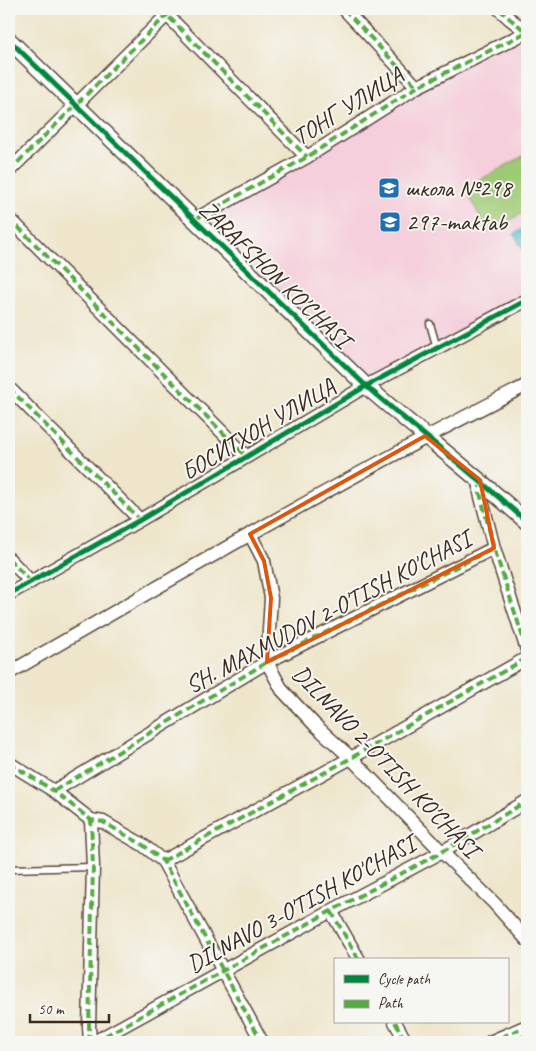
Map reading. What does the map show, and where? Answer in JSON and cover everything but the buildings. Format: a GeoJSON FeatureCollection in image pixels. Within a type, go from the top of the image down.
{"type":"FeatureCollection","features":[{"type":"Feature","properties":{"kind":"street"},"geometry":{"type":"LineString","coordinates":[[344,9],[417,87]]}},
{"type":"Feature","properties":{"kind":"street"},"geometry":{"type":"LineString","coordinates":[[499,9],[527,32]]}},
{"type":"Feature","properties":{"kind":"street"},"geometry":{"type":"LineString","coordinates":[[9,171],[77,105],[167,11],[307,157]]}},
{"type":"Feature","properties":{"kind":"street","name":"ТОНГ УЛИЦА"},"geometry":{"type":"LineString","coordinates":[[194,220],[307,157],[417,87],[527,32]]}},
{"type":"Feature","properties":{"kind":"street","name":"ZARAFSHON KO'CHASI"},"geometry":{"type":"LineString","coordinates":[[9,40],[366,386],[480,480],[527,522]]}},
{"type":"Feature","properties":{"kind":"street"},"geometry":{"type":"LineString","coordinates":[[9,218],[246,456]]}},
{"type":"Feature","properties":{"kind":"street","name":"БОСИТХОН УЛИЦА"},"geometry":{"type":"LineString","coordinates":[[9,594],[140,520],[366,386],[527,300]]}},
{"type":"Feature","properties":{"kind":"street"},"geometry":{"type":"LineString","coordinates":[[9,673],[425,436],[527,385]]}},
{"type":"Feature","properties":{"kind":"street"},"geometry":{"type":"LineString","coordinates":[[9,388],[140,520]]}},
{"type":"Feature","properties":{"kind":"street"},"geometry":{"type":"LineString","coordinates":[[480,480],[480,494],[494,548],[527,650]]}},
{"type":"Feature","properties":{"kind":"street","name":"DILNAVO 2-O'TISH KO'CHASI"},"geometry":{"type":"LineString","coordinates":[[250,534],[264,561],[271,598],[267,662],[282,690],[494,903],[527,940]]}},
{"type":"Feature","properties":{"kind":"street","name":"SH. MAXMUDOV 2-O'TISH KO'CHASI"},"geometry":{"type":"LineString","coordinates":[[54,791],[267,662],[494,548]]}},
{"type":"Feature","properties":{"kind":"street"},"geometry":{"type":"LineString","coordinates":[[9,559],[31,582]]}},
{"type":"Feature","properties":{"kind":"street"},"geometry":{"type":"LineString","coordinates":[[163,861],[351,758],[527,658]]}},
{"type":"Feature","properties":{"kind":"street"},"geometry":{"type":"LineString","coordinates":[[9,763],[54,791],[90,820],[103,822],[143,845],[163,861],[262,1042]]}},
{"type":"Feature","properties":{"kind":"street","name":"DILNAVO 3-O'TISH KO'CHASI"},"geometry":{"type":"LineString","coordinates":[[92,1042],[442,852],[527,801]]}},
{"type":"Feature","properties":{"kind":"street"},"geometry":{"type":"LineString","coordinates":[[90,820],[93,868],[89,1027],[92,1042]]}},
{"type":"Feature","properties":{"kind":"street"},"geometry":{"type":"LineString","coordinates":[[331,911],[357,958]]}},
{"type":"Feature","properties":{"kind":"street"},"geometry":{"type":"LineString","coordinates":[[396,1024],[406,1042]]}},
{"type":"Feature","properties":{"kind":"street"},"geometry":{"type":"LineString","coordinates":[[490,1042],[527,1026]]}},
{"type":"Feature","properties":{"kind":"lane"},"geometry":{"type":"LineString","coordinates":[[430,324],[437,348]]}},
{"type":"Feature","properties":{"kind":"lane"},"geometry":{"type":"LineString","coordinates":[[9,869],[93,868]]}},
{"type":"Feature","properties":{"kind":"highlighted area"},"geometry":{"type":"Polygon","coordinates":[[[425,436],[480,480],[494,548],[267,662],[271,598],[264,561],[250,534],[425,436]]]}},
{"type":"Feature","properties":{"kind":"shaded area","name":"школа №298"},"geometry":{"type":"Polygon","coordinates":[[[527,32],[527,300],[366,386],[194,220],[417,87],[527,32]]]}},
{"type":"Feature","properties":{"kind":"green space"},"geometry":{"type":"Polygon","coordinates":[[[527,154],[527,211],[488,232],[465,188],[527,154]]]}},
{"type":"Feature","properties":{"kind":"water"},"geometry":{"type":"Polygon","coordinates":[[[527,226],[527,258],[514,234],[527,226]]]}},
{"type":"Feature","properties":{"kind":"marked path"},"geometry":{"type":"LineString","coordinates":[[161,9],[307,157]]}},
{"type":"Feature","properties":{"kind":"marked path"},"geometry":{"type":"LineString","coordinates":[[9,171],[173,9]]}},
{"type":"Feature","properties":{"kind":"marked path"},"geometry":{"type":"LineString","coordinates":[[344,9],[417,87]]}},
{"type":"Feature","properties":{"kind":"marked path"},"geometry":{"type":"LineString","coordinates":[[499,9],[527,32]]}},
{"type":"Feature","properties":{"kind":"marked path"},"geometry":{"type":"LineString","coordinates":[[194,220],[307,157],[417,87],[527,32]]}},
{"type":"Feature","properties":{"kind":"marked path"},"geometry":{"type":"LineString","coordinates":[[9,218],[246,456]]}},
{"type":"Feature","properties":{"kind":"marked path"},"geometry":{"type":"LineString","coordinates":[[9,388],[140,520]]}},
{"type":"Feature","properties":{"kind":"marked path"},"geometry":{"type":"LineString","coordinates":[[480,480],[480,493],[494,548],[527,650]]}},
{"type":"Feature","properties":{"kind":"marked path"},"geometry":{"type":"LineString","coordinates":[[54,791],[267,662],[494,548]]}},
{"type":"Feature","properties":{"kind":"marked path"},"geometry":{"type":"LineString","coordinates":[[9,559],[31,582]]}},
{"type":"Feature","properties":{"kind":"marked path"},"geometry":{"type":"LineString","coordinates":[[163,861],[351,758],[527,658]]}},
{"type":"Feature","properties":{"kind":"marked path"},"geometry":{"type":"LineString","coordinates":[[9,763],[54,791],[91,820],[103,822],[143,845],[163,861],[262,1042]]}},
{"type":"Feature","properties":{"kind":"marked path"},"geometry":{"type":"LineString","coordinates":[[94,1042],[442,852],[527,801]]}},
{"type":"Feature","properties":{"kind":"marked path"},"geometry":{"type":"LineString","coordinates":[[90,1042],[93,867],[91,820]]}},
{"type":"Feature","properties":{"kind":"marked path"},"geometry":{"type":"LineString","coordinates":[[331,911],[358,958]]}},
{"type":"Feature","properties":{"kind":"marked path"},"geometry":{"type":"LineString","coordinates":[[396,1024],[406,1042]]}},
{"type":"Feature","properties":{"kind":"marked path"},"geometry":{"type":"LineString","coordinates":[[490,1042],[527,1026]]}},
{"type":"Feature","properties":{"kind":"cycle path"},"geometry":{"type":"LineString","coordinates":[[9,40],[366,386],[527,522]]}},
{"type":"Feature","properties":{"kind":"cycle path"},"geometry":{"type":"LineString","coordinates":[[9,594],[140,520],[366,386],[527,300]]}},
{"type":"Feature","properties":{"kind":"place","name":"школа №298"},"geometry":{"type":"Point","coordinates":[389,188]}},
{"type":"Feature","properties":{"kind":"place","name":"297-maktab"},"geometry":{"type":"Point","coordinates":[390,222]}}]}
